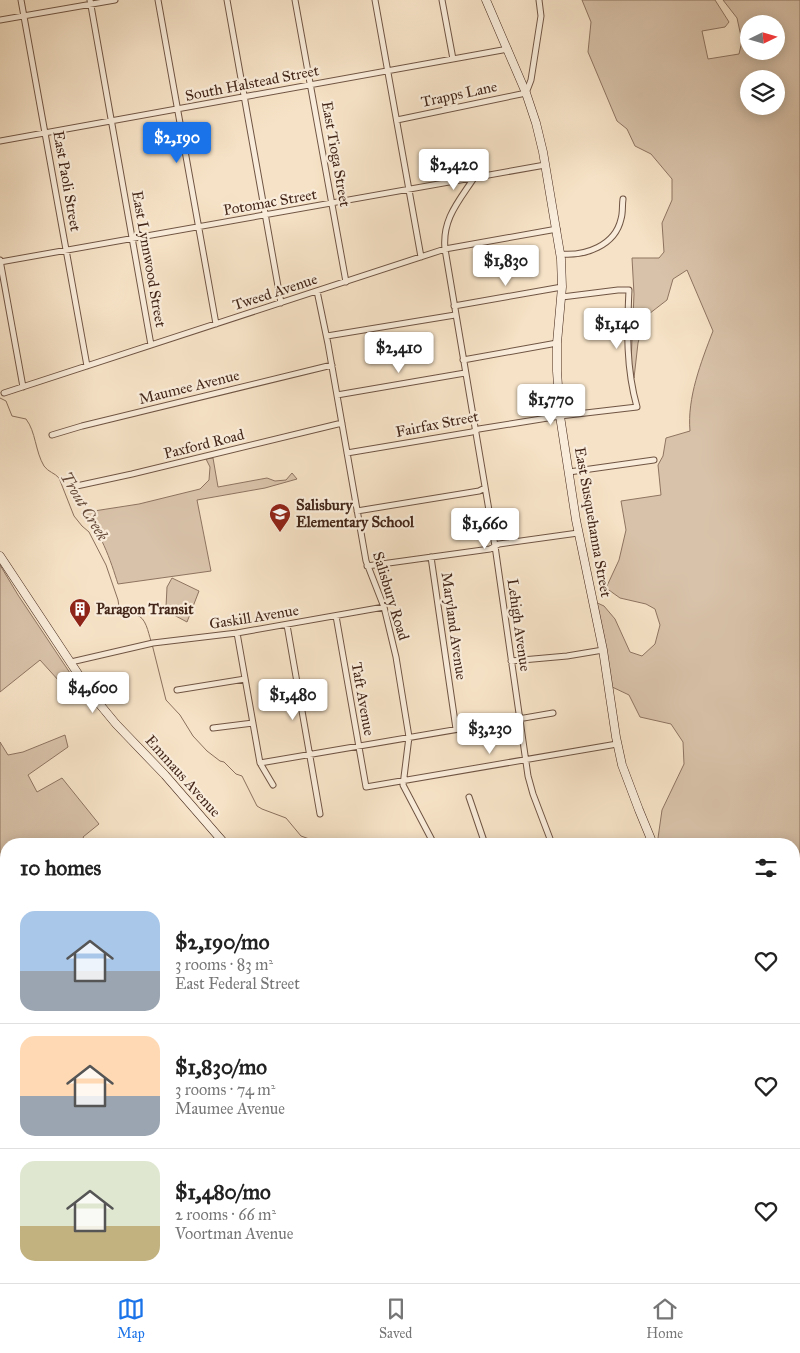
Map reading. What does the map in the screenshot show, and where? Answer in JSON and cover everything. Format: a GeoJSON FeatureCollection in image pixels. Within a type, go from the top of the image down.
{"type":"FeatureCollection","features":[{"type":"Feature","properties":{"kind":"main road","name":"East Susquehanna Street"},"geometry":{"type":"LineString","coordinates":[[486,0],[526,93],[536,123],[545,165],[561,254],[562,297],[557,344],[557,371],[560,416],[578,533],[603,650],[618,744],[626,777],[651,838]]}},
{"type":"Feature","properties":{"kind":"main road","name":"Emmaus Avenue"},"geometry":{"type":"LineString","coordinates":[[0,556],[92,695],[220,838]]}},
{"type":"Feature","properties":{"kind":"street","name":"East Paoli Street"},"geometry":{"type":"LineString","coordinates":[[21,0],[87,366]]}},
{"type":"Feature","properties":{"kind":"street"},"geometry":{"type":"LineString","coordinates":[[0,20],[90,2],[115,0]]}},
{"type":"Feature","properties":{"kind":"street"},"geometry":{"type":"LineString","coordinates":[[158,0],[216,324]]}},
{"type":"Feature","properties":{"kind":"street"},"geometry":{"type":"LineString","coordinates":[[226,0],[281,303]]}},
{"type":"Feature","properties":{"kind":"street","name":"East Tioga Street"},"geometry":{"type":"LineString","coordinates":[[295,0],[346,282]]}},
{"type":"Feature","properties":{"kind":"street"},"geometry":{"type":"LineString","coordinates":[[375,0],[421,257]]}},
{"type":"Feature","properties":{"kind":"street"},"geometry":{"type":"LineString","coordinates":[[442,0],[453,59]]}},
{"type":"Feature","properties":{"kind":"street"},"geometry":{"type":"LineString","coordinates":[[526,93],[531,80],[541,16],[539,0]]}},
{"type":"Feature","properties":{"kind":"street","name":"East Lynnwood Street"},"geometry":{"type":"LineString","coordinates":[[90,2],[151,345]]}},
{"type":"Feature","properties":{"kind":"street","name":"South Halstead Street"},"geometry":{"type":"LineString","coordinates":[[0,141],[508,49]]}},
{"type":"Feature","properties":{"kind":"street","name":"Trapps Lane"},"geometry":{"type":"LineString","coordinates":[[397,120],[526,93]]}},
{"type":"Feature","properties":{"kind":"street","name":"Potomac Street"},"geometry":{"type":"LineString","coordinates":[[0,261],[545,165]]}},
{"type":"Feature","properties":{"kind":"street","name":"Lehigh Avenue"},"geometry":{"type":"LineString","coordinates":[[474,178],[448,220],[444,233],[445,249],[495,546],[525,758],[531,788],[550,838]]}},
{"type":"Feature","properties":{"kind":"street"},"geometry":{"type":"LineString","coordinates":[[561,254],[576,255],[592,251],[610,239],[619,225],[623,199]]}},
{"type":"Feature","properties":{"kind":"street","name":"Tweed Avenue"},"geometry":{"type":"LineString","coordinates":[[4,393],[445,249],[557,229]]}},
{"type":"Feature","properties":{"kind":"street"},"geometry":{"type":"LineString","coordinates":[[0,261],[24,387]]}},
{"type":"Feature","properties":{"kind":"street"},"geometry":{"type":"LineString","coordinates":[[454,306],[562,287]]}},
{"type":"Feature","properties":{"kind":"street","name":"Fairfax Street"},"geometry":{"type":"LineString","coordinates":[[347,452],[560,416],[638,407],[627,349],[629,290],[562,297]]}},
{"type":"Feature","properties":{"kind":"street","name":"Salisbury Road"},"geometry":{"type":"LineString","coordinates":[[317,291],[327,336],[367,566],[384,607],[396,658],[409,737],[403,781]]}},
{"type":"Feature","properties":{"kind":"street"},"geometry":{"type":"LineString","coordinates":[[327,336],[455,315]]}},
{"type":"Feature","properties":{"kind":"street"},"geometry":{"type":"LineString","coordinates":[[463,360],[557,344]]}},
{"type":"Feature","properties":{"kind":"street","name":"Maumee Avenue"},"geometry":{"type":"LineString","coordinates":[[52,435],[332,365]]}},
{"type":"Feature","properties":{"kind":"street"},"geometry":{"type":"LineString","coordinates":[[337,395],[465,373]]}},
{"type":"Feature","properties":{"kind":"street","name":"Paxford Road"},"geometry":{"type":"LineString","coordinates":[[72,487],[342,423]]}},
{"type":"Feature","properties":{"kind":"street"},"geometry":{"type":"LineString","coordinates":[[569,472],[654,460]]}},
{"type":"Feature","properties":{"kind":"street"},"geometry":{"type":"LineString","coordinates":[[356,511],[479,491],[485,488]]}},
{"type":"Feature","properties":{"kind":"street"},"geometry":{"type":"LineString","coordinates":[[367,566],[490,549],[495,546],[578,533]]}},
{"type":"Feature","properties":{"kind":"street","name":"Maryland Avenue"},"geometry":{"type":"LineString","coordinates":[[431,557],[456,729]]}},
{"type":"Feature","properties":{"kind":"street","name":"Gaskill Avenue"},"geometry":{"type":"LineString","coordinates":[[70,662],[151,643],[237,633],[384,607]]}},
{"type":"Feature","properties":{"kind":"street","name":"Taft Avenue"},"geometry":{"type":"LineString","coordinates":[[336,616],[366,787],[403,781]]}},
{"type":"Feature","properties":{"kind":"street"},"geometry":{"type":"LineString","coordinates":[[286,625],[320,814]]}},
{"type":"Feature","properties":{"kind":"street"},"geometry":{"type":"LineString","coordinates":[[237,633],[260,763],[273,785]]}},
{"type":"Feature","properties":{"kind":"street"},"geometry":{"type":"LineString","coordinates":[[511,661],[567,656],[603,650]]}},
{"type":"Feature","properties":{"kind":"street"},"geometry":{"type":"LineString","coordinates":[[177,690],[245,679]]}},
{"type":"Feature","properties":{"kind":"street"},"geometry":{"type":"LineString","coordinates":[[260,763],[553,713]]}},
{"type":"Feature","properties":{"kind":"street"},"geometry":{"type":"LineString","coordinates":[[213,728],[253,723]]}},
{"type":"Feature","properties":{"kind":"street"},"geometry":{"type":"LineString","coordinates":[[431,838],[403,785],[403,781],[525,758],[618,744]]}},
{"type":"Feature","properties":{"kind":"street"},"geometry":{"type":"LineString","coordinates":[[469,797],[484,838]]}},
{"type":"Feature","properties":{"kind":"shaded area"},"geometry":{"type":"Polygon","coordinates":[[[582,0],[715,0],[729,22],[725,27],[702,31],[708,59],[739,54],[740,50],[740,60],[785,60],[785,15],[740,15],[740,32],[737,18],[723,0],[800,0],[800,838],[658,838],[662,810],[684,764],[683,742],[671,724],[640,717],[629,695],[608,685],[593,601],[604,606],[615,619],[630,652],[642,656],[655,644],[660,625],[655,609],[646,604],[620,598],[606,588],[619,560],[626,530],[621,501],[661,495],[658,465],[663,456],[666,438],[690,431],[693,393],[713,331],[687,270],[673,279],[667,300],[645,317],[638,343],[634,378],[631,363],[634,294],[632,258],[659,258],[664,252],[662,223],[672,200],[672,179],[651,154],[635,146],[627,129],[617,121],[588,52],[591,22],[582,0]]]}},
{"type":"Feature","properties":{"kind":"shaded area"},"geometry":{"type":"Polygon","coordinates":[[[213,458],[218,487],[267,478],[275,481],[286,480],[292,473],[297,479],[265,488],[197,500],[211,571],[118,584],[99,536],[88,519],[81,513],[139,504],[200,489],[209,480],[210,467],[206,459],[213,458]]]}},
{"type":"Feature","properties":{"kind":"shaded area"},"geometry":{"type":"Polygon","coordinates":[[[0,565],[76,682],[69,692],[40,660],[0,692],[0,565]]]}},
{"type":"Feature","properties":{"kind":"shaded area"},"geometry":{"type":"Polygon","coordinates":[[[172,578],[199,591],[187,622],[172,614],[166,607],[167,587],[172,578]]]}},
{"type":"Feature","properties":{"kind":"shaded area"},"geometry":{"type":"Polygon","coordinates":[[[65,735],[68,747],[28,775],[37,792],[62,778],[99,824],[84,838],[0,838],[0,742],[8,755],[23,752],[65,735]]]}},
{"type":"Feature","properties":{"kind":"waterway","name":"Trout Creek"},"geometry":{"type":"LineString","coordinates":[[0,398],[6,401],[12,416],[26,419],[29,424],[44,466],[59,478],[74,516],[89,532],[106,565],[118,600],[120,613],[139,616],[146,625],[151,641]]}},
{"type":"Feature","properties":{"kind":"waterway","name":"Trout Creek"},"geometry":{"type":"LineString","coordinates":[[152,644],[166,700],[180,715],[193,736],[207,751],[224,762],[236,774],[242,776],[257,806],[286,818],[301,836],[306,838]]}},
{"type":"Feature","properties":{"kind":"place","name":"Salisbury Elementary School"},"geometry":{"type":"Point","coordinates":[280,533]}},
{"type":"Feature","properties":{"kind":"place","name":"Paragon Transit"},"geometry":{"type":"Point","coordinates":[80,628]}}]}
